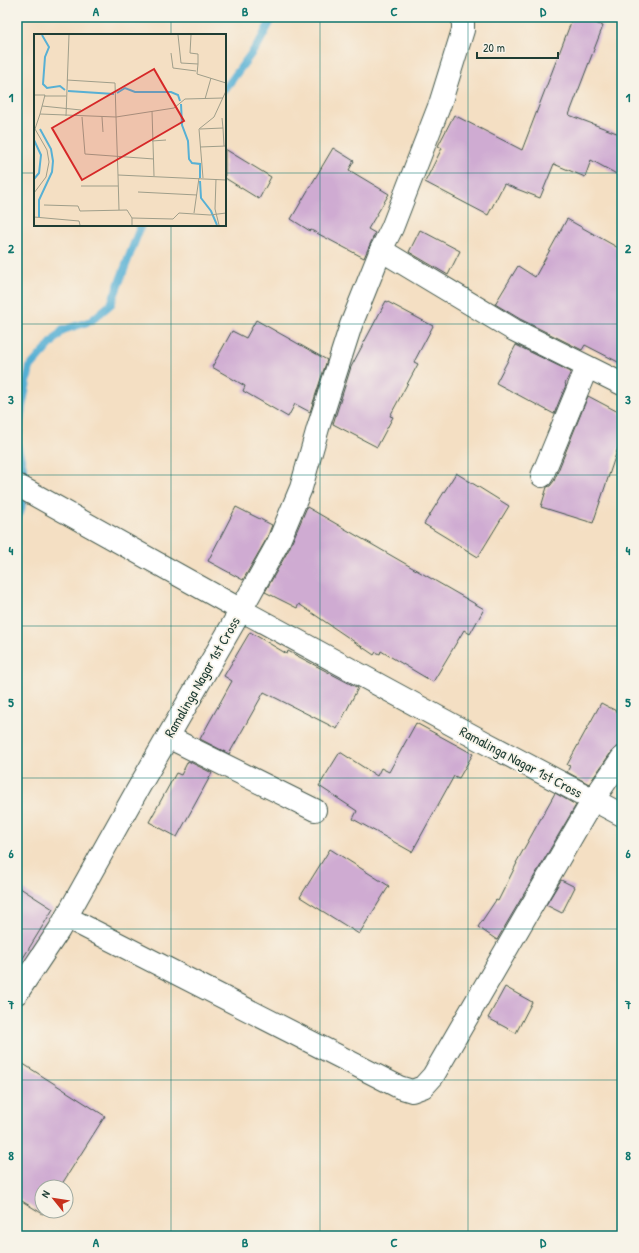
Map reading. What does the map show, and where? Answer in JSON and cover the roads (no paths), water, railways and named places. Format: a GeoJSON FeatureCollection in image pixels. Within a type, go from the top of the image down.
{"type":"FeatureCollection","features":[{"type":"Feature","properties":{"kind":"street"},"geometry":{"type":"LineString","coordinates":[[17,485],[241,610],[278,543],[301,488],[318,428],[351,324],[381,250],[392,228],[440,104],[463,30],[463,17]]}},
{"type":"Feature","properties":{"kind":"street"},"geometry":{"type":"LineString","coordinates":[[381,250],[514,330],[622,384]]}},
{"type":"Feature","properties":{"kind":"street"},"geometry":{"type":"LineString","coordinates":[[542,476],[587,367]]}},
{"type":"Feature","properties":{"kind":"street","name":"Ramalinga Nagar 1st Cross"},"geometry":{"type":"LineString","coordinates":[[17,993],[59,930],[241,610],[622,815]]}},
{"type":"Feature","properties":{"kind":"street"},"geometry":{"type":"LineString","coordinates":[[168,737],[315,810]]}},
{"type":"Feature","properties":{"kind":"street"},"geometry":{"type":"LineString","coordinates":[[66,917],[399,1087],[412,1091],[423,1087],[433,1076],[593,800],[622,758]]}},
{"type":"Feature","properties":{"kind":"waterway"},"geometry":{"type":"LineString","coordinates":[[226,88],[259,43],[273,17]]}},
{"type":"Feature","properties":{"kind":"waterway"},"geometry":{"type":"LineString","coordinates":[[616,17],[622,20]]}},
{"type":"Feature","properties":{"kind":"waterway"},"geometry":{"type":"LineString","coordinates":[[17,519],[21,510],[25,475],[17,444],[22,407],[30,367],[63,330],[91,321],[111,304],[141,226]]}}]}
